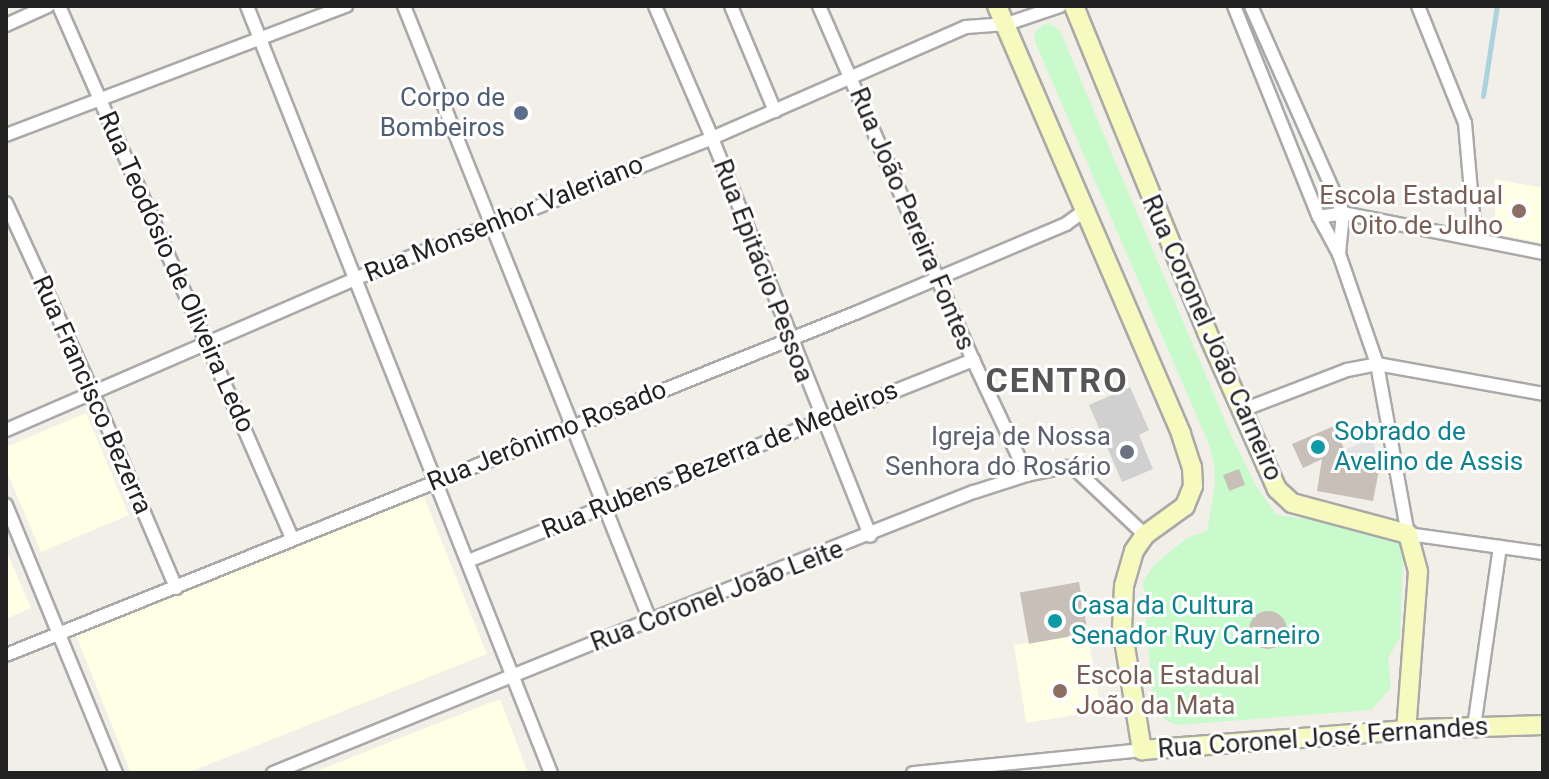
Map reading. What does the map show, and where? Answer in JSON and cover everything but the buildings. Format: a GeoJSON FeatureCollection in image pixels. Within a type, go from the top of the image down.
{"type":"FeatureCollection","features":[{"type":"Feature","properties":{"kind":"main road"},"geometry":{"type":"LineString","coordinates":[[997,6],[1192,467],[1193,486],[1185,506],[1145,535],[1128,566],[1122,628],[1142,750]]}},
{"type":"Feature","properties":{"kind":"main road","name":"Rua Coronel João Carneiro"},"geometry":{"type":"LineString","coordinates":[[1074,6],[1265,467],[1285,498],[1408,534]]}},
{"type":"Feature","properties":{"kind":"main road"},"geometry":{"type":"LineString","coordinates":[[1406,730],[1418,572],[1408,534]]}},
{"type":"Feature","properties":{"kind":"main road","name":"Rua Coronel José Fernandes"},"geometry":{"type":"LineString","coordinates":[[1142,750],[1406,730],[1543,725]]}},
{"type":"Feature","properties":{"kind":"street"},"geometry":{"type":"LineString","coordinates":[[6,25],[48,6]]}},
{"type":"Feature","properties":{"kind":"street","name":"Rua Teodósio de Oliveira Ledo"},"geometry":{"type":"LineString","coordinates":[[59,6],[292,538]]}},
{"type":"Feature","properties":{"kind":"street"},"geometry":{"type":"LineString","coordinates":[[247,6],[551,773]]}},
{"type":"Feature","properties":{"kind":"street"},"geometry":{"type":"LineString","coordinates":[[6,135],[346,6]]}},
{"type":"Feature","properties":{"kind":"street"},"geometry":{"type":"LineString","coordinates":[[404,6],[650,620]]}},
{"type":"Feature","properties":{"kind":"street"},"geometry":{"type":"LineString","coordinates":[[731,6],[775,111]]}},
{"type":"Feature","properties":{"kind":"street","name":"Rua João Pereira Fontes"},"geometry":{"type":"LineString","coordinates":[[819,6],[936,279],[1027,475]]}},
{"type":"Feature","properties":{"kind":"street","name":"Rua Monsenhor Valeriano"},"geometry":{"type":"LineString","coordinates":[[6,430],[357,278],[712,138],[966,27],[1007,24],[1060,6]]}},
{"type":"Feature","properties":{"kind":"street"},"geometry":{"type":"LineString","coordinates":[[1234,6],[1319,217],[1339,254],[1377,364],[1408,534],[1542,550]]}},
{"type":"Feature","properties":{"kind":"street"},"geometry":{"type":"LineString","coordinates":[[1251,6],[1343,213],[1339,254]]}},
{"type":"Feature","properties":{"kind":"street"},"geometry":{"type":"LineString","coordinates":[[1418,6],[1465,123],[1475,238]]}},
{"type":"Feature","properties":{"kind":"street","name":"Rua Epitácio Pessoa"},"geometry":{"type":"LineString","coordinates":[[659,7],[870,536]]}},
{"type":"Feature","properties":{"kind":"street","name":"Rua Francisco Bezerra"},"geometry":{"type":"LineString","coordinates":[[6,203],[93,393],[176,588]]}},
{"type":"Feature","properties":{"kind":"street","name":"Rua Jerônimo Rosado"},"geometry":{"type":"LineString","coordinates":[[6,655],[936,279],[1066,224],[1085,210]]}},
{"type":"Feature","properties":{"kind":"street"},"geometry":{"type":"LineString","coordinates":[[1319,217],[1343,213],[1543,253]]}},
{"type":"Feature","properties":{"kind":"street","name":"Rua Rubens Bezerra de Medeiros"},"geometry":{"type":"LineString","coordinates":[[468,561],[973,360]]}},
{"type":"Feature","properties":{"kind":"street"},"geometry":{"type":"LineString","coordinates":[[1240,411],[1347,370],[1377,364],[1543,394]]}},
{"type":"Feature","properties":{"kind":"street","name":"Rua Coronel João Leite"},"geometry":{"type":"LineString","coordinates":[[273,773],[650,620],[870,536],[974,492],[1027,475],[1066,467],[1075,469],[1145,535]]}},
{"type":"Feature","properties":{"kind":"street"},"geometry":{"type":"LineString","coordinates":[[6,505],[62,633],[116,773]]}},
{"type":"Feature","properties":{"kind":"street"},"geometry":{"type":"LineString","coordinates":[[1474,727],[1500,547]]}},
{"type":"Feature","properties":{"kind":"street","name":"Rua Coronel José Fernandes"},"geometry":{"type":"LineString","coordinates":[[913,773],[1142,750]]}},
{"type":"Feature","properties":{"kind":"shaded area","name":"Escola Estadual Oito de Julho"},"geometry":{"type":"Polygon","coordinates":[[[1494,179],[1543,188],[1543,243],[1496,234],[1494,179]]]}},
{"type":"Feature","properties":{"kind":"shaded area","name":"Igreja de Nossa Senhora do Rosário"},"geometry":{"type":"Polygon","coordinates":[[[1130,387],[1149,430],[1139,435],[1153,469],[1122,482],[1089,405],[1130,387]]]}},
{"type":"Feature","properties":{"kind":"shaded area"},"geometry":{"type":"Polygon","coordinates":[[[86,413],[129,515],[41,552],[6,470],[6,447],[86,413]]]}},
{"type":"Feature","properties":{"kind":"shaded area"},"geometry":{"type":"Polygon","coordinates":[[[1373,438],[1379,470],[1322,459],[1373,438]]]}},
{"type":"Feature","properties":{"kind":"shaded area"},"geometry":{"type":"Polygon","coordinates":[[[420,487],[487,654],[187,773],[131,773],[72,625],[420,487]]]}},
{"type":"Feature","properties":{"kind":"shaded area"},"geometry":{"type":"Polygon","coordinates":[[[6,550],[31,608],[6,619],[6,550]]]}},
{"type":"Feature","properties":{"kind":"shaded area","name":"Escola Estadual João da Mata"},"geometry":{"type":"Polygon","coordinates":[[[1088,633],[1100,711],[1026,723],[1014,645],[1088,633]]]}},
{"type":"Feature","properties":{"kind":"shaded area"},"geometry":{"type":"Polygon","coordinates":[[[500,699],[528,773],[312,773],[410,734],[500,699]]]}},
{"type":"Feature","properties":{"kind":"green space"},"geometry":{"type":"Polygon","coordinates":[[[1047,22],[1060,31],[1232,437],[1256,486],[1277,515],[1385,529],[1400,541],[1403,560],[1400,638],[1388,658],[1391,688],[1371,710],[1177,725],[1165,720],[1153,704],[1143,581],[1155,564],[1187,538],[1207,531],[1215,486],[1214,464],[1209,444],[1036,44],[1034,33],[1047,22]]]}},
{"type":"Feature","properties":{"kind":"waterway"},"geometry":{"type":"LineString","coordinates":[[1483,96],[1497,6]]}},
{"type":"Feature","properties":{"kind":"place","name":"Corpo de Bombeiros"},"geometry":{"type":"Point","coordinates":[521,113]}},
{"type":"Feature","properties":{"kind":"place","name":"Escola Estadual Oito de Julho"},"geometry":{"type":"Point","coordinates":[1519,211]}},
{"type":"Feature","properties":{"kind":"place","name":"Sobrado de Avelino de Assis"},"geometry":{"type":"Point","coordinates":[1318,447]}},
{"type":"Feature","properties":{"kind":"place","name":"Igreja de Nossa Senhora do Rosário"},"geometry":{"type":"Point","coordinates":[1127,452]}},
{"type":"Feature","properties":{"kind":"place","name":"Casa da Cultura Senador Ruy Carneiro"},"geometry":{"type":"Point","coordinates":[1055,621]}},
{"type":"Feature","properties":{"kind":"place","name":"Escola Estadual João da Mata"},"geometry":{"type":"Point","coordinates":[1060,691]}},
{"type":"Feature","properties":{"kind":"district","name":"CENTRO"},"geometry":{"type":"Point","coordinates":[1057,381]}}]}
